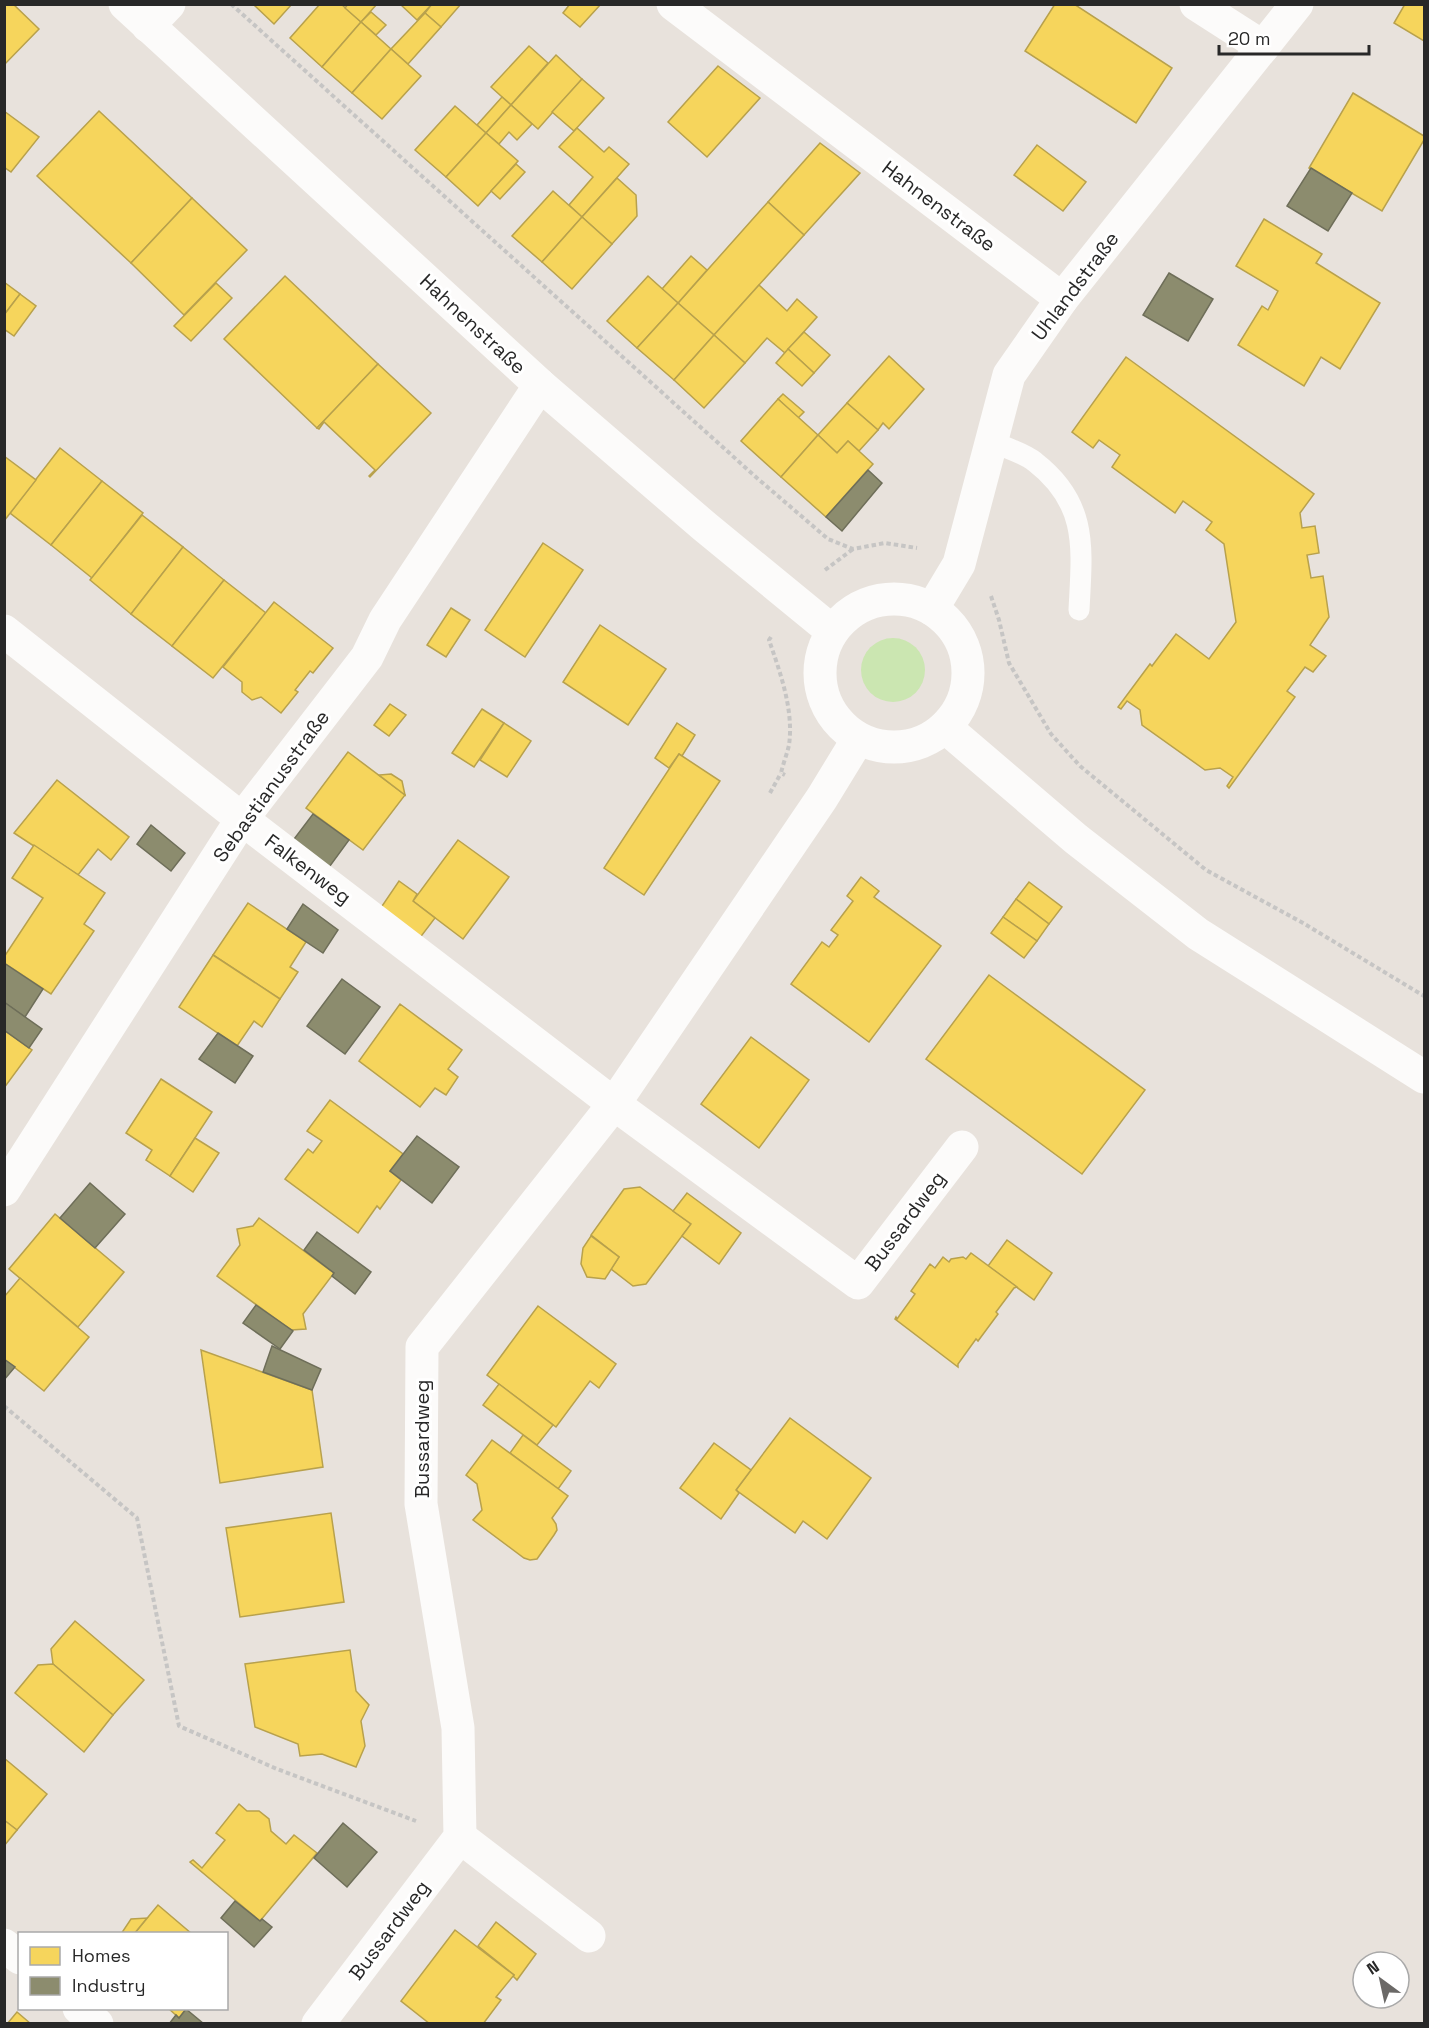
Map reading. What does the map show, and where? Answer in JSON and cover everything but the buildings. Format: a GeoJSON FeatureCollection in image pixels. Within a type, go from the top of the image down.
{"type":"FeatureCollection","features":[{"type":"Feature","properties":{"kind":"street","name":"Hahnenstraße"},"geometry":{"type":"LineString","coordinates":[[673,4],[1062,299]]}},
{"type":"Feature","properties":{"kind":"street"},"geometry":{"type":"LineString","coordinates":[[1196,4],[1263,48]]}},
{"type":"Feature","properties":{"kind":"street","name":"Uhlandstraße"},"geometry":{"type":"LineString","coordinates":[[932,609],[959,564],[1009,375],[1062,299],[1297,4]]}},
{"type":"Feature","properties":{"kind":"street","name":"Hahnenstraße"},"geometry":{"type":"LineString","coordinates":[[147,12],[540,385],[704,526],[832,631]]}},
{"type":"Feature","properties":{"kind":"street","name":"Sebastianusstraße"},"geometry":{"type":"LineString","coordinates":[[4,1190],[242,819],[367,657],[385,620],[540,385]]}},
{"type":"Feature","properties":{"kind":"street"},"geometry":{"type":"LineString","coordinates":[[905,599],[932,609],[952,627],[966,651],[968,679],[961,705],[945,727],[926,741],[903,747],[880,747],[858,739],[838,724],[825,703],[819,679],[821,654],[832,631],[851,611],[878,600],[905,599]]}},
{"type":"Feature","properties":{"kind":"street","name":"Falkenweg"},"geometry":{"type":"LineString","coordinates":[[4,632],[242,819],[614,1104]]}},
{"type":"Feature","properties":{"kind":"street"},"geometry":{"type":"LineString","coordinates":[[945,727],[1076,839],[1198,934],[1425,1077]]}},
{"type":"Feature","properties":{"kind":"street","name":"Bussardweg"},"geometry":{"type":"LineString","coordinates":[[318,2024],[460,1837],[458,1728],[422,1504],[422,1347],[614,1104],[822,798],[858,739]]}},
{"type":"Feature","properties":{"kind":"street","name":"Bussardweg"},"geometry":{"type":"LineString","coordinates":[[614,1104],[858,1283],[962,1147]]}},
{"type":"Feature","properties":{"kind":"street"},"geometry":{"type":"LineString","coordinates":[[460,1837],[590,1936]]}},
{"type":"Feature","properties":{"kind":"street"},"geometry":{"type":"LineString","coordinates":[[4,1945],[18,1956]]}},
{"type":"Feature","properties":{"kind":"street"},"geometry":{"type":"LineString","coordinates":[[82,2010],[97,2024]]}},
{"type":"Feature","properties":{"kind":"lane"},"geometry":{"type":"LineString","coordinates":[[993,442],[1034,460],[1055,481],[1075,511],[1082,549],[1079,610]]}},
{"type":"Feature","properties":{"kind":"path"},"geometry":{"type":"LineString","coordinates":[[231,4],[757,478],[828,539],[853,549],[885,543],[926,549],[959,564],[987,586],[999,620],[1009,663],[1051,734],[1080,766],[1206,870],[1304,923],[1425,996]]}},
{"type":"Feature","properties":{"kind":"path"},"geometry":{"type":"LineString","coordinates":[[4,1406],[137,1518],[179,1726],[277,1769],[460,1837]]}},
{"type":"Feature","properties":{"kind":"green space"},"geometry":{"type":"Polygon","coordinates":[[[887,638],[899,638],[916,647],[923,658],[925,670],[923,682],[916,693],[899,702],[887,702],[875,697],[866,688],[861,676],[861,664],[866,652],[875,643],[887,638]]]}}]}
